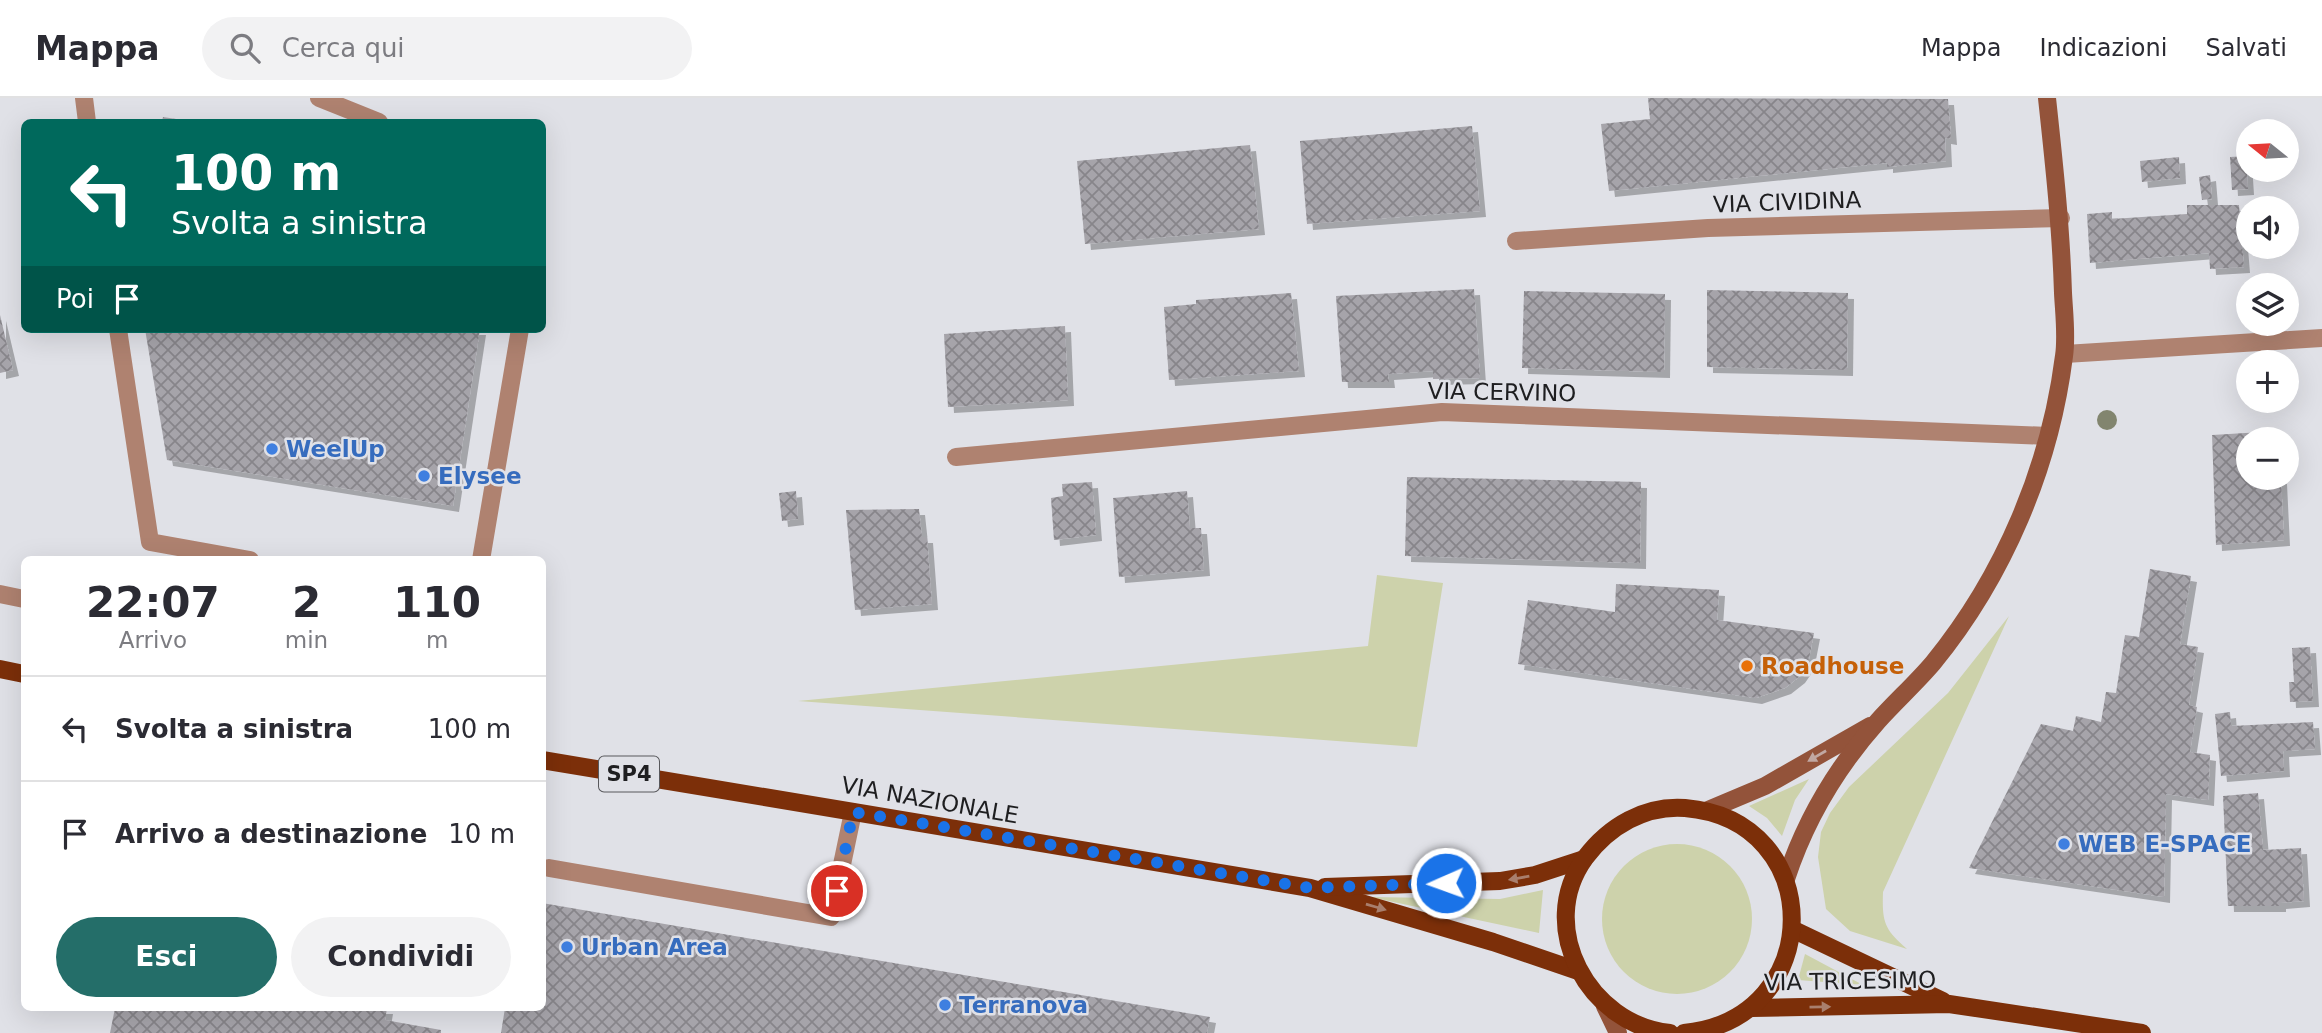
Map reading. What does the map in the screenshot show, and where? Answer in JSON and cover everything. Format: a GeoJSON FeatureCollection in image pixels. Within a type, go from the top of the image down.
{"type":"FeatureCollection","features":[{"type":"Feature","properties":{"kind":"main road"},"geometry":{"type":"LineString","coordinates":[[0,669],[21,669]]}},
{"type":"Feature","properties":{"kind":"main road","name":"VIA NAZIONALE"},"geometry":{"type":"LineString","coordinates":[[546,761],[1310,888],[1493,942],[1578,971]]}},
{"type":"Feature","properties":{"kind":"main road"},"geometry":{"type":"LineString","coordinates":[[1670,1033],[1637,1026],[1605,1006],[1578,971],[1567,940],[1567,906],[1573,882],[1584,859],[1606,834],[1635,816],[1671,807],[1708,810],[1734,820],[1756,836],[1774,856],[1786,879],[1791,898],[1792,929],[1782,970],[1769,990],[1729,1027],[1684,1033]]}},
{"type":"Feature","properties":{"kind":"main road","name":"VIA NAZIONALE"},"geometry":{"type":"LineString","coordinates":[[1310,888],[1500,881],[1535,875],[1584,859]]}},
{"type":"Feature","properties":{"kind":"main road","name":"VIA TRICESIMO"},"geometry":{"type":"LineString","coordinates":[[1792,929],[1949,1004]]}},
{"type":"Feature","properties":{"kind":"main road","name":"VIA TRICESIMO"},"geometry":{"type":"LineString","coordinates":[[1752,1007],[1949,1004],[2097,1029],[2142,1033]]}},
{"type":"Feature","properties":{"kind":"street"},"geometry":{"type":"LineString","coordinates":[[84,98],[87,119]]}},
{"type":"Feature","properties":{"kind":"street"},"geometry":{"type":"LineString","coordinates":[[319,98],[372,119]]}},
{"type":"Feature","properties":{"kind":"street"},"geometry":{"type":"LineString","coordinates":[[1786,879],[1794,853],[1824,792],[1876,723],[1933,663],[1979,596],[2021,519],[2048,436],[2065,354],[2061,218],[2047,98]]}},
{"type":"Feature","properties":{"kind":"street","name":"VIA CIVIDINA"},"geometry":{"type":"LineString","coordinates":[[1516,241],[1708,228],[2061,218]]}},
{"type":"Feature","properties":{"kind":"street"},"geometry":{"type":"LineString","coordinates":[[119,333],[150,542],[228,556]]}},
{"type":"Feature","properties":{"kind":"street"},"geometry":{"type":"LineString","coordinates":[[482,556],[519,333]]}},
{"type":"Feature","properties":{"kind":"street"},"geometry":{"type":"LineString","coordinates":[[2065,354],[2322,338]]}},
{"type":"Feature","properties":{"kind":"street","name":"VIA CERVINO"},"geometry":{"type":"LineString","coordinates":[[956,457],[1442,412],[2048,436]]}},
{"type":"Feature","properties":{"kind":"street"},"geometry":{"type":"LineString","coordinates":[[0,594],[21,598]]}},
{"type":"Feature","properties":{"kind":"street"},"geometry":{"type":"LineString","coordinates":[[1708,810],[1765,786],[1876,723]]}},
{"type":"Feature","properties":{"kind":"street"},"geometry":{"type":"LineString","coordinates":[[549,868],[831,917],[853,812]]}},
{"type":"Feature","properties":{"kind":"street"},"geometry":{"type":"LineString","coordinates":[[1605,1006],[1618,1033]]}},
{"type":"Feature","properties":{"kind":"green space"},"geometry":{"type":"Polygon","coordinates":[[[1377,575],[1443,583],[1417,747],[798,701],[1368,646],[1377,575]]]}},
{"type":"Feature","properties":{"kind":"green space"},"geometry":{"type":"Polygon","coordinates":[[[2009,616],[1883,892],[1886,924],[1893,936],[1907,949],[1850,931],[1826,909],[1818,857],[1821,832],[1830,813],[1849,787],[1948,693],[2009,616]]]}},
{"type":"Feature","properties":{"kind":"green space"},"geometry":{"type":"Polygon","coordinates":[[[1809,779],[1795,800],[1782,836],[1767,818],[1749,806],[1809,779]]]}},
{"type":"Feature","properties":{"kind":"green space"},"geometry":{"type":"Polygon","coordinates":[[[1677,844],[1706,850],[1719,856],[1730,866],[1740,877],[1746,890],[1752,919],[1746,948],[1740,961],[1730,972],[1719,982],[1706,988],[1677,994],[1648,988],[1635,982],[1624,972],[1614,961],[1608,948],[1602,919],[1608,890],[1614,877],[1624,866],[1635,856],[1648,850],[1677,844]]]}},
{"type":"Feature","properties":{"kind":"green space"},"geometry":{"type":"Polygon","coordinates":[[[1543,890],[1539,933],[1370,897],[1500,899],[1543,890]]]}},
{"type":"Feature","properties":{"kind":"green space"},"geometry":{"type":"Polygon","coordinates":[[[1805,954],[1863,985],[1798,980],[1805,954]]]}},
{"type":"Feature","properties":{"kind":"building"},"geometry":{"type":"Polygon","coordinates":[[[1648,98],[1948,99],[1951,139],[1945,138],[1946,161],[1887,167],[1887,163],[1609,191],[1601,124],[1650,119],[1648,98]]]}},
{"type":"Feature","properties":{"kind":"building"},"geometry":{"type":"Polygon","coordinates":[[[1472,126],[1480,211],[1307,224],[1300,141],[1472,126]]]}},
{"type":"Feature","properties":{"kind":"building"},"geometry":{"type":"Polygon","coordinates":[[[1250,145],[1259,229],[1085,244],[1077,161],[1250,145]]]}},
{"type":"Feature","properties":{"kind":"building"},"geometry":{"type":"Polygon","coordinates":[[[2179,157],[2180,178],[2142,182],[2140,161],[2179,157]]]}},
{"type":"Feature","properties":{"kind":"building"},"geometry":{"type":"Polygon","coordinates":[[[2230,157],[2236,157],[2236,182],[2248,182],[2248,189],[2232,190],[2230,157]]]}},
{"type":"Feature","properties":{"kind":"building"},"geometry":{"type":"Polygon","coordinates":[[[2210,175],[2212,199],[2202,200],[2199,177],[2210,175]]]}},
{"type":"Feature","properties":{"kind":"building"},"geometry":{"type":"Polygon","coordinates":[[[2187,205],[2236,205],[2236,259],[2243,259],[2244,267],[2210,269],[2209,253],[2090,263],[2087,214],[2112,212],[2112,219],[2187,214],[2187,205]]]}},
{"type":"Feature","properties":{"kind":"building"},"geometry":{"type":"Polygon","coordinates":[[[1474,289],[1480,378],[1433,379],[1433,371],[1388,374],[1389,382],[1342,382],[1336,296],[1474,289]]]}},
{"type":"Feature","properties":{"kind":"building"},"geometry":{"type":"Polygon","coordinates":[[[1707,290],[1848,293],[1847,370],[1707,367],[1707,290]]]}},
{"type":"Feature","properties":{"kind":"building"},"geometry":{"type":"Polygon","coordinates":[[[1524,291],[1665,294],[1664,372],[1522,368],[1524,291]]]}},
{"type":"Feature","properties":{"kind":"building"},"geometry":{"type":"Polygon","coordinates":[[[1291,293],[1299,371],[1169,380],[1164,307],[1196,304],[1196,300],[1291,293]]]}},
{"type":"Feature","properties":{"kind":"building"},"geometry":{"type":"Polygon","coordinates":[[[0,315],[13,370],[0,373],[0,315]]]}},
{"type":"Feature","properties":{"kind":"building"},"geometry":{"type":"Polygon","coordinates":[[[1065,326],[1068,400],[948,407],[944,334],[1065,326]]]}},
{"type":"Feature","properties":{"kind":"building"},"geometry":{"type":"Polygon","coordinates":[[[146,333],[479,333],[453,506],[167,460],[146,333]]]}},
{"type":"Feature","properties":{"kind":"building"},"geometry":{"type":"Polygon","coordinates":[[[2236,434],[2236,490],[2282,490],[2284,540],[2216,545],[2212,435],[2236,434]]]}},
{"type":"Feature","properties":{"kind":"building"},"geometry":{"type":"Polygon","coordinates":[[[1407,477],[1641,482],[1640,563],[1405,556],[1407,477]]]}},
{"type":"Feature","properties":{"kind":"building"},"geometry":{"type":"Polygon","coordinates":[[[1092,482],[1096,535],[1054,540],[1051,498],[1063,496],[1062,484],[1092,482]]]}},
{"type":"Feature","properties":{"kind":"building"},"geometry":{"type":"Polygon","coordinates":[[[796,491],[798,519],[782,521],[779,493],[796,491]]]}},
{"type":"Feature","properties":{"kind":"building"},"geometry":{"type":"Polygon","coordinates":[[[1187,491],[1190,528],[1201,528],[1204,570],[1119,577],[1113,498],[1187,491]]]}},
{"type":"Feature","properties":{"kind":"building"},"geometry":{"type":"Polygon","coordinates":[[[919,509],[922,537],[927,537],[932,604],[855,610],[846,510],[919,509]]]}},
{"type":"Feature","properties":{"kind":"building"},"geometry":{"type":"Polygon","coordinates":[[[2150,569],[2191,576],[2180,644],[2198,647],[2189,705],[2197,707],[2190,752],[2210,755],[2208,800],[2166,794],[2164,897],[1969,868],[2041,724],[2073,731],[2076,716],[2101,722],[2106,692],[2116,693],[2125,635],[2139,637],[2150,569]]]}},
{"type":"Feature","properties":{"kind":"building"},"geometry":{"type":"Polygon","coordinates":[[[1616,584],[1719,590],[1717,620],[1814,633],[1808,664],[1799,677],[1785,688],[1756,698],[1518,664],[1528,600],[1615,612],[1616,584]]]}},
{"type":"Feature","properties":{"kind":"building"},"geometry":{"type":"Polygon","coordinates":[[[2310,647],[2313,701],[2290,702],[2289,682],[2294,682],[2292,648],[2310,647]]]}},
{"type":"Feature","properties":{"kind":"building"},"geometry":{"type":"Polygon","coordinates":[[[2230,712],[2231,726],[2313,722],[2315,749],[2283,751],[2284,771],[2221,776],[2215,714],[2230,712]]]}},
{"type":"Feature","properties":{"kind":"building"},"geometry":{"type":"Polygon","coordinates":[[[2258,793],[2263,850],[2301,848],[2304,901],[2280,903],[2280,906],[2228,906],[2223,796],[2258,793]]]}},
{"type":"Feature","properties":{"kind":"building"},"geometry":{"type":"Polygon","coordinates":[[[546,904],[1210,1017],[1207,1033],[501,1033],[505,1011],[546,1011],[546,904]]]}},
{"type":"Feature","properties":{"kind":"building"},"geometry":{"type":"Polygon","coordinates":[[[114,1011],[386,1011],[385,1020],[441,1030],[441,1033],[110,1033],[114,1011]]]}},
{"type":"Feature","properties":{"kind":"place","name":"WeelUp"},"geometry":{"type":"Point","coordinates":[272,449]}},
{"type":"Feature","properties":{"kind":"place","name":"Elysee"},"geometry":{"type":"Point","coordinates":[424,476]}},
{"type":"Feature","properties":{"kind":"place","name":"Roadhouse"},"geometry":{"type":"Point","coordinates":[1747,666]}},
{"type":"Feature","properties":{"kind":"place","name":"WEB E-SPACE"},"geometry":{"type":"Point","coordinates":[2064,844]}},
{"type":"Feature","properties":{"kind":"place","name":"Urban Area"},"geometry":{"type":"Point","coordinates":[567,947]}},
{"type":"Feature","properties":{"kind":"place","name":"Terranova"},"geometry":{"type":"Point","coordinates":[945,1005]}},
{"type":"Feature","properties":{"kind":"route"},"geometry":{"type":"LineString","coordinates":[[837,891],[853,812],[1310,888],[1446,883]]}}]}
